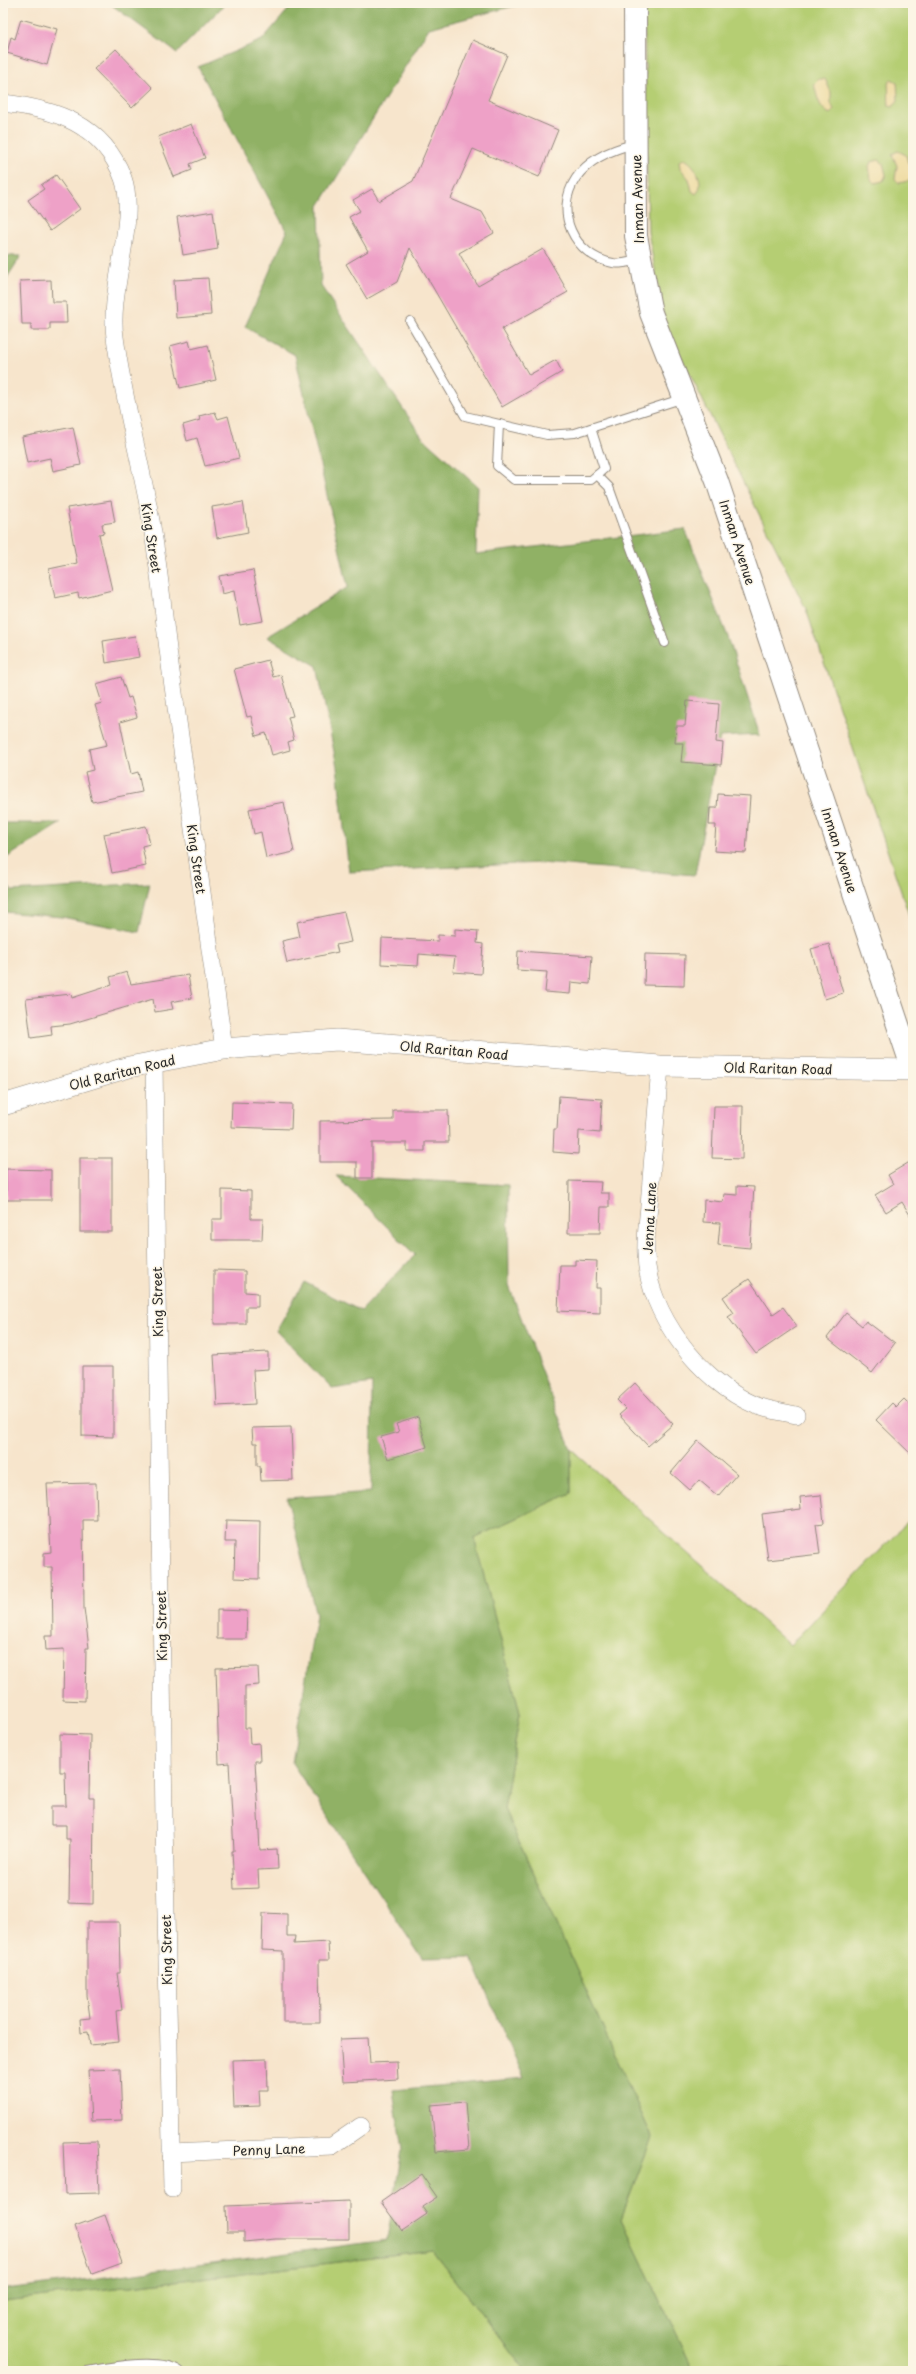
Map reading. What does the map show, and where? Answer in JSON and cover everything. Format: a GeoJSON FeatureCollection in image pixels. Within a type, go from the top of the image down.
{"type":"FeatureCollection","features":[{"type":"Feature","properties":{"kind":"main road","name":"Inman Avenue"},"geometry":{"type":"LineString","coordinates":[[635,3],[636,236],[652,313],[717,481],[913,1070]]}},
{"type":"Feature","properties":{"kind":"street","name":"King Street"},"geometry":{"type":"LineString","coordinates":[[3,103],[38,107],[65,117],[86,128],[109,154],[124,180],[126,218],[112,319],[121,381],[150,516],[224,1048]]}},
{"type":"Feature","properties":{"kind":"street","name":"Old Raritan Road"},"geometry":{"type":"LineString","coordinates":[[3,1105],[129,1067],[224,1048],[338,1040],[660,1066],[913,1070]]}},
{"type":"Feature","properties":{"kind":"street","name":"King Street"},"geometry":{"type":"LineString","coordinates":[[154,1062],[164,1822],[172,2189]]}},
{"type":"Feature","properties":{"kind":"street","name":"Jenna Lane"},"geometry":{"type":"LineString","coordinates":[[660,1066],[646,1254],[652,1286],[659,1305],[683,1346],[721,1385],[756,1405],[796,1415]]}},
{"type":"Feature","properties":{"kind":"street","name":"Penny Lane"},"geometry":{"type":"LineString","coordinates":[[171,2153],[332,2146],[361,2126]]}},
{"type":"Feature","properties":{"kind":"lane"},"geometry":{"type":"LineString","coordinates":[[636,144],[613,149],[589,165],[576,178],[570,191],[567,206],[568,226],[575,241],[593,256],[614,264],[641,260]]}},
{"type":"Feature","properties":{"kind":"lane"},"geometry":{"type":"LineString","coordinates":[[410,321],[465,416],[547,435],[576,433],[685,398]]}},
{"type":"Feature","properties":{"kind":"lane"},"geometry":{"type":"LineString","coordinates":[[499,424],[497,466],[514,480],[591,480],[604,469],[591,428]]}},
{"type":"Feature","properties":{"kind":"lane"},"geometry":{"type":"LineString","coordinates":[[597,475],[609,487],[665,643]]}},
{"type":"Feature","properties":{"kind":"lane"},"geometry":{"type":"LineString","coordinates":[[87,2371],[128,2364],[173,2367],[180,2371]]}},
{"type":"Feature","properties":{"kind":"green space"},"geometry":{"type":"Polygon","coordinates":[[[109,3],[226,3],[177,53],[109,3]]]}},
{"type":"Feature","properties":{"kind":"green space"},"geometry":{"type":"Polygon","coordinates":[[[294,3],[526,3],[429,28],[319,206],[321,286],[422,437],[478,487],[476,554],[685,529],[728,637],[760,735],[720,737],[695,875],[540,863],[349,872],[337,767],[317,666],[267,637],[348,587],[295,355],[245,327],[287,232],[198,67],[262,40],[294,3]]]}},
{"type":"Feature","properties":{"kind":"green space"},"geometry":{"type":"Polygon","coordinates":[[[644,3],[913,3],[913,927],[806,609],[665,324],[648,232],[644,3]]]}},
{"type":"Feature","properties":{"kind":"green space"},"geometry":{"type":"Polygon","coordinates":[[[3,256],[21,256],[3,284],[3,256]]]}},
{"type":"Feature","properties":{"kind":"green space"},"geometry":{"type":"Polygon","coordinates":[[[3,823],[61,823],[3,860],[3,823]]]}},
{"type":"Feature","properties":{"kind":"green space"},"geometry":{"type":"Polygon","coordinates":[[[3,880],[12,891],[150,883],[139,932],[62,917],[3,912],[3,880]]]}},
{"type":"Feature","properties":{"kind":"green space"},"geometry":{"type":"Polygon","coordinates":[[[336,1176],[508,1185],[509,1286],[571,1449],[571,1493],[474,1538],[520,1713],[504,1809],[652,2137],[621,2219],[694,2371],[526,2371],[433,2251],[3,2301],[3,2286],[7,2290],[387,2240],[402,2150],[393,2090],[524,2078],[471,1957],[422,1958],[292,1763],[316,1615],[287,1498],[371,1492],[372,1383],[332,1389],[276,1331],[304,1282],[361,1311],[415,1255],[336,1176]]]}},
{"type":"Feature","properties":{"kind":"green space"},"geometry":{"type":"Polygon","coordinates":[[[571,1449],[790,1645],[913,1516],[913,2371],[694,2371],[621,2219],[652,2137],[504,1809],[520,1713],[474,1538],[571,1493],[571,1449]]]}},
{"type":"Feature","properties":{"kind":"green space"},"geometry":{"type":"Polygon","coordinates":[[[433,2251],[526,2371],[3,2371],[3,2301],[433,2251]]]}},
{"type":"Feature","properties":{"kind":"sand"},"geometry":{"type":"Polygon","coordinates":[[[819,79],[825,79],[831,92],[831,103],[834,110],[830,114],[820,105],[817,97],[814,84],[819,79]]]}},
{"type":"Feature","properties":{"kind":"sand"},"geometry":{"type":"Polygon","coordinates":[[[891,79],[897,82],[898,100],[893,107],[889,106],[888,84],[891,79]]]}},
{"type":"Feature","properties":{"kind":"sand"},"geometry":{"type":"Polygon","coordinates":[[[898,151],[906,155],[908,163],[913,167],[913,180],[899,183],[895,179],[897,166],[892,154],[898,151]]]}},
{"type":"Feature","properties":{"kind":"sand"},"geometry":{"type":"Polygon","coordinates":[[[684,159],[692,165],[698,174],[700,185],[696,194],[692,191],[689,179],[680,168],[679,161],[684,159]]]}},
{"type":"Feature","properties":{"kind":"sand"},"geometry":{"type":"Polygon","coordinates":[[[879,160],[883,163],[886,175],[883,181],[875,183],[871,180],[869,166],[871,162],[879,160]]]}},
{"type":"Feature","properties":{"kind":"building"},"geometry":{"type":"Polygon","coordinates":[[[21,19],[57,29],[47,65],[7,53],[11,37],[15,39],[21,19]]]}},
{"type":"Feature","properties":{"kind":"building"},"geometry":{"type":"Polygon","coordinates":[[[473,40],[507,55],[488,100],[558,130],[539,177],[473,149],[451,199],[482,212],[494,233],[459,253],[478,286],[543,249],[568,292],[502,329],[529,375],[556,360],[562,372],[502,407],[410,248],[397,282],[367,299],[346,264],[368,251],[349,217],[360,211],[353,200],[372,189],[379,201],[413,181],[473,40]]]}},
{"type":"Feature","properties":{"kind":"building"},"geometry":{"type":"Polygon","coordinates":[[[116,49],[153,88],[132,108],[94,69],[116,49]]]}},
{"type":"Feature","properties":{"kind":"building"},"geometry":{"type":"Polygon","coordinates":[[[191,124],[205,158],[190,164],[192,170],[174,177],[158,137],[191,124]]]}},
{"type":"Feature","properties":{"kind":"building"},"geometry":{"type":"Polygon","coordinates":[[[56,175],[80,209],[50,231],[28,200],[44,189],[41,185],[56,175]]]}},
{"type":"Feature","properties":{"kind":"building"},"geometry":{"type":"Polygon","coordinates":[[[213,211],[218,249],[183,255],[177,217],[213,211]]]}},
{"type":"Feature","properties":{"kind":"building"},"geometry":{"type":"Polygon","coordinates":[[[208,278],[211,315],[176,318],[174,280],[208,278]]]}},
{"type":"Feature","properties":{"kind":"building"},"geometry":{"type":"Polygon","coordinates":[[[51,280],[52,302],[66,302],[67,323],[50,323],[50,330],[31,330],[31,324],[22,324],[20,281],[51,280]]]}},
{"type":"Feature","properties":{"kind":"building"},"geometry":{"type":"Polygon","coordinates":[[[189,341],[191,349],[208,345],[216,380],[180,388],[170,346],[189,341]]]}},
{"type":"Feature","properties":{"kind":"building"},"geometry":{"type":"Polygon","coordinates":[[[215,412],[218,419],[228,416],[239,458],[205,466],[197,438],[187,441],[183,425],[200,420],[199,416],[215,412]]]}},
{"type":"Feature","properties":{"kind":"building"},"geometry":{"type":"Polygon","coordinates":[[[73,427],[81,465],[53,471],[50,458],[27,463],[22,437],[73,427]]]}},
{"type":"Feature","properties":{"kind":"building"},"geometry":{"type":"Polygon","coordinates":[[[111,501],[115,522],[102,524],[104,533],[99,534],[112,590],[79,598],[78,593],[55,598],[49,569],[77,563],[67,508],[111,501]]]}},
{"type":"Feature","properties":{"kind":"building"},"geometry":{"type":"Polygon","coordinates":[[[243,502],[248,532],[217,538],[212,507],[243,502]]]}},
{"type":"Feature","properties":{"kind":"building"},"geometry":{"type":"Polygon","coordinates":[[[253,570],[263,621],[240,625],[234,591],[222,594],[219,576],[253,570]]]}},
{"type":"Feature","properties":{"kind":"building"},"geometry":{"type":"Polygon","coordinates":[[[135,636],[139,657],[106,663],[103,641],[135,636]]]}},
{"type":"Feature","properties":{"kind":"building"},"geometry":{"type":"Polygon","coordinates":[[[268,660],[273,677],[281,675],[293,716],[288,717],[294,740],[288,742],[290,750],[272,755],[266,733],[256,736],[251,716],[247,717],[234,669],[268,660]]]}},
{"type":"Feature","properties":{"kind":"building"},"geometry":{"type":"Polygon","coordinates":[[[121,677],[128,698],[131,697],[137,717],[120,722],[131,774],[138,772],[142,792],[92,802],[85,772],[93,770],[89,749],[107,745],[95,705],[102,703],[96,684],[121,677]]]}},
{"type":"Feature","properties":{"kind":"building"},"geometry":{"type":"Polygon","coordinates":[[[687,701],[719,704],[716,742],[723,743],[721,765],[681,762],[683,743],[675,743],[676,726],[685,726],[687,701]]]}},
{"type":"Feature","properties":{"kind":"building"},"geometry":{"type":"Polygon","coordinates":[[[718,794],[750,796],[746,853],[714,851],[716,825],[709,825],[710,808],[717,808],[718,794]]]}},
{"type":"Feature","properties":{"kind":"building"},"geometry":{"type":"Polygon","coordinates":[[[284,802],[294,852],[266,858],[261,832],[254,834],[249,809],[284,802]]]}},
{"type":"Feature","properties":{"kind":"building"},"geometry":{"type":"Polygon","coordinates":[[[146,826],[150,844],[142,846],[146,866],[112,873],[104,834],[146,826]]]}},
{"type":"Feature","properties":{"kind":"building"},"geometry":{"type":"Polygon","coordinates":[[[344,912],[351,942],[336,945],[338,952],[287,963],[282,941],[300,937],[297,922],[344,912]]]}},
{"type":"Feature","properties":{"kind":"building"},"geometry":{"type":"Polygon","coordinates":[[[455,929],[478,931],[477,943],[483,944],[481,974],[453,972],[455,957],[419,954],[418,966],[381,964],[382,938],[438,941],[438,935],[455,936],[455,929]]]}},
{"type":"Feature","properties":{"kind":"building"},"geometry":{"type":"Polygon","coordinates":[[[829,944],[843,993],[825,999],[811,949],[829,944]]]}},
{"type":"Feature","properties":{"kind":"building"},"geometry":{"type":"Polygon","coordinates":[[[518,951],[592,956],[590,984],[571,982],[570,994],[545,992],[547,972],[517,970],[518,951]]]}},
{"type":"Feature","properties":{"kind":"building"},"geometry":{"type":"Polygon","coordinates":[[[645,954],[685,955],[684,986],[644,985],[645,954]]]}},
{"type":"Feature","properties":{"kind":"building"},"geometry":{"type":"Polygon","coordinates":[[[127,972],[131,984],[188,975],[192,998],[171,1002],[173,1009],[155,1012],[153,999],[70,1024],[51,1026],[52,1035],[31,1038],[26,999],[71,994],[72,998],[112,985],[110,977],[127,972]]]}},
{"type":"Feature","properties":{"kind":"building"},"geometry":{"type":"Polygon","coordinates":[[[559,1096],[602,1099],[600,1133],[579,1131],[578,1154],[553,1152],[554,1129],[557,1129],[559,1096]]]}},
{"type":"Feature","properties":{"kind":"building"},"geometry":{"type":"Polygon","coordinates":[[[232,1102],[292,1104],[291,1129],[231,1127],[232,1102]]]}},
{"type":"Feature","properties":{"kind":"building"},"geometry":{"type":"Polygon","coordinates":[[[714,1106],[743,1106],[742,1159],[712,1158],[714,1106]]]}},
{"type":"Feature","properties":{"kind":"building"},"geometry":{"type":"Polygon","coordinates":[[[393,1110],[448,1110],[449,1142],[425,1142],[425,1151],[407,1151],[407,1143],[372,1143],[372,1178],[357,1178],[357,1162],[320,1162],[320,1121],[393,1120],[393,1110]]]}},
{"type":"Feature","properties":{"kind":"building"},"geometry":{"type":"Polygon","coordinates":[[[80,1158],[112,1158],[112,1232],[80,1232],[80,1158]]]}},
{"type":"Feature","properties":{"kind":"building"},"geometry":{"type":"Polygon","coordinates":[[[913,1160],[913,1220],[902,1202],[886,1212],[875,1195],[893,1184],[888,1175],[913,1160]]]}},
{"type":"Feature","properties":{"kind":"building"},"geometry":{"type":"Polygon","coordinates":[[[6,1169],[51,1170],[51,1200],[6,1200],[6,1169]]]}},
{"type":"Feature","properties":{"kind":"building"},"geometry":{"type":"Polygon","coordinates":[[[569,1181],[601,1182],[600,1193],[609,1193],[609,1207],[601,1207],[600,1233],[568,1233],[569,1181]]]}},
{"type":"Feature","properties":{"kind":"building"},"geometry":{"type":"Polygon","coordinates":[[[737,1186],[754,1187],[750,1248],[718,1245],[720,1223],[703,1222],[704,1200],[723,1202],[724,1194],[737,1195],[737,1186]]]}},
{"type":"Feature","properties":{"kind":"building"},"geometry":{"type":"Polygon","coordinates":[[[222,1190],[251,1191],[251,1219],[263,1219],[262,1240],[212,1240],[212,1219],[222,1219],[222,1190]]]}},
{"type":"Feature","properties":{"kind":"building"},"geometry":{"type":"Polygon","coordinates":[[[575,1260],[597,1261],[596,1288],[600,1288],[600,1313],[558,1311],[560,1265],[575,1265],[575,1260]]]}},
{"type":"Feature","properties":{"kind":"building"},"geometry":{"type":"Polygon","coordinates":[[[214,1270],[245,1271],[245,1292],[258,1293],[258,1307],[246,1307],[246,1324],[214,1324],[214,1270]]]}},
{"type":"Feature","properties":{"kind":"building"},"geometry":{"type":"Polygon","coordinates":[[[749,1279],[773,1314],[783,1307],[797,1326],[756,1354],[728,1317],[734,1313],[723,1297],[749,1279]]]}},
{"type":"Feature","properties":{"kind":"building"},"geometry":{"type":"Polygon","coordinates":[[[846,1313],[862,1326],[866,1321],[895,1343],[872,1373],[827,1338],[846,1313]]]}},
{"type":"Feature","properties":{"kind":"building"},"geometry":{"type":"Polygon","coordinates":[[[268,1352],[268,1369],[253,1370],[255,1404],[217,1406],[214,1355],[268,1352]]]}},
{"type":"Feature","properties":{"kind":"building"},"geometry":{"type":"Polygon","coordinates":[[[82,1366],[113,1366],[113,1437],[82,1436],[82,1366]]]}},
{"type":"Feature","properties":{"kind":"building"},"geometry":{"type":"Polygon","coordinates":[[[635,1383],[673,1424],[648,1446],[619,1415],[626,1409],[617,1400],[635,1383]]]}},
{"type":"Feature","properties":{"kind":"building"},"geometry":{"type":"Polygon","coordinates":[[[904,1399],[913,1408],[913,1456],[876,1420],[892,1403],[896,1407],[904,1399]]]}},
{"type":"Feature","properties":{"kind":"building"},"geometry":{"type":"Polygon","coordinates":[[[418,1417],[427,1447],[388,1459],[381,1437],[399,1432],[396,1424],[418,1417]]]}},
{"type":"Feature","properties":{"kind":"building"},"geometry":{"type":"Polygon","coordinates":[[[291,1427],[293,1480],[261,1481],[260,1466],[257,1466],[257,1443],[253,1443],[252,1428],[291,1427]]]}},
{"type":"Feature","properties":{"kind":"building"},"geometry":{"type":"Polygon","coordinates":[[[698,1441],[737,1474],[718,1496],[699,1480],[690,1490],[671,1473],[698,1441]]]}},
{"type":"Feature","properties":{"kind":"building"},"geometry":{"type":"Polygon","coordinates":[[[96,1483],[97,1520],[83,1520],[84,1608],[89,1648],[86,1648],[85,1701],[63,1700],[64,1649],[46,1650],[45,1636],[53,1636],[52,1567],[44,1567],[44,1553],[51,1552],[47,1484],[96,1483]]]}},
{"type":"Feature","properties":{"kind":"building"},"geometry":{"type":"Polygon","coordinates":[[[821,1495],[824,1523],[816,1524],[820,1554],[768,1560],[762,1514],[801,1509],[800,1497],[821,1495]]]}},
{"type":"Feature","properties":{"kind":"building"},"geometry":{"type":"Polygon","coordinates":[[[226,1520],[260,1521],[259,1579],[234,1578],[235,1542],[225,1542],[226,1520]]]}},
{"type":"Feature","properties":{"kind":"building"},"geometry":{"type":"Polygon","coordinates":[[[217,1610],[247,1611],[246,1639],[217,1639],[217,1610]]]}},
{"type":"Feature","properties":{"kind":"building"},"geometry":{"type":"Polygon","coordinates":[[[258,1667],[259,1685],[245,1686],[245,1728],[249,1728],[250,1744],[259,1743],[260,1761],[255,1761],[260,1850],[277,1849],[278,1869],[258,1870],[259,1888],[234,1889],[232,1851],[234,1851],[229,1763],[219,1764],[216,1668],[258,1667]]]}},
{"type":"Feature","properties":{"kind":"building"},"geometry":{"type":"Polygon","coordinates":[[[60,1734],[90,1735],[89,1798],[94,1798],[93,1904],[69,1903],[70,1839],[66,1839],[66,1825],[51,1825],[51,1806],[66,1806],[65,1772],[60,1772],[60,1734]]]}},
{"type":"Feature","properties":{"kind":"building"},"geometry":{"type":"Polygon","coordinates":[[[263,1913],[287,1914],[287,1936],[295,1936],[294,1944],[328,1942],[329,1960],[319,1960],[320,2023],[283,2023],[283,1951],[262,1950],[263,1913]]]}},
{"type":"Feature","properties":{"kind":"building"},"geometry":{"type":"Polygon","coordinates":[[[87,1922],[119,1922],[120,1973],[117,1973],[122,2010],[116,2011],[119,2042],[90,2045],[88,2032],[81,2033],[80,2019],[90,2018],[87,1995],[87,1922]]]}},
{"type":"Feature","properties":{"kind":"building"},"geometry":{"type":"Polygon","coordinates":[[[368,2038],[370,2063],[397,2062],[398,2079],[343,2082],[340,2039],[368,2038]]]}},
{"type":"Feature","properties":{"kind":"building"},"geometry":{"type":"Polygon","coordinates":[[[267,2059],[268,2090],[259,2090],[260,2106],[234,2107],[232,2060],[267,2059]]]}},
{"type":"Feature","properties":{"kind":"building"},"geometry":{"type":"Polygon","coordinates":[[[120,2069],[122,2120],[91,2121],[88,2070],[120,2069]]]}},
{"type":"Feature","properties":{"kind":"building"},"geometry":{"type":"Polygon","coordinates":[[[465,2102],[469,2149],[436,2152],[431,2105],[465,2102]]]}},
{"type":"Feature","properties":{"kind":"building"},"geometry":{"type":"Polygon","coordinates":[[[97,2141],[99,2193],[65,2194],[63,2142],[97,2141]]]}},
{"type":"Feature","properties":{"kind":"building"},"geometry":{"type":"Polygon","coordinates":[[[421,2174],[437,2197],[422,2207],[427,2214],[402,2231],[381,2202],[421,2174]]]}},
{"type":"Feature","properties":{"kind":"building"},"geometry":{"type":"Polygon","coordinates":[[[349,2201],[349,2239],[275,2239],[244,2242],[244,2232],[227,2232],[226,2206],[349,2201]]]}},
{"type":"Feature","properties":{"kind":"building"},"geometry":{"type":"Polygon","coordinates":[[[105,2215],[122,2263],[92,2274],[75,2226],[105,2215]]]}}]}
